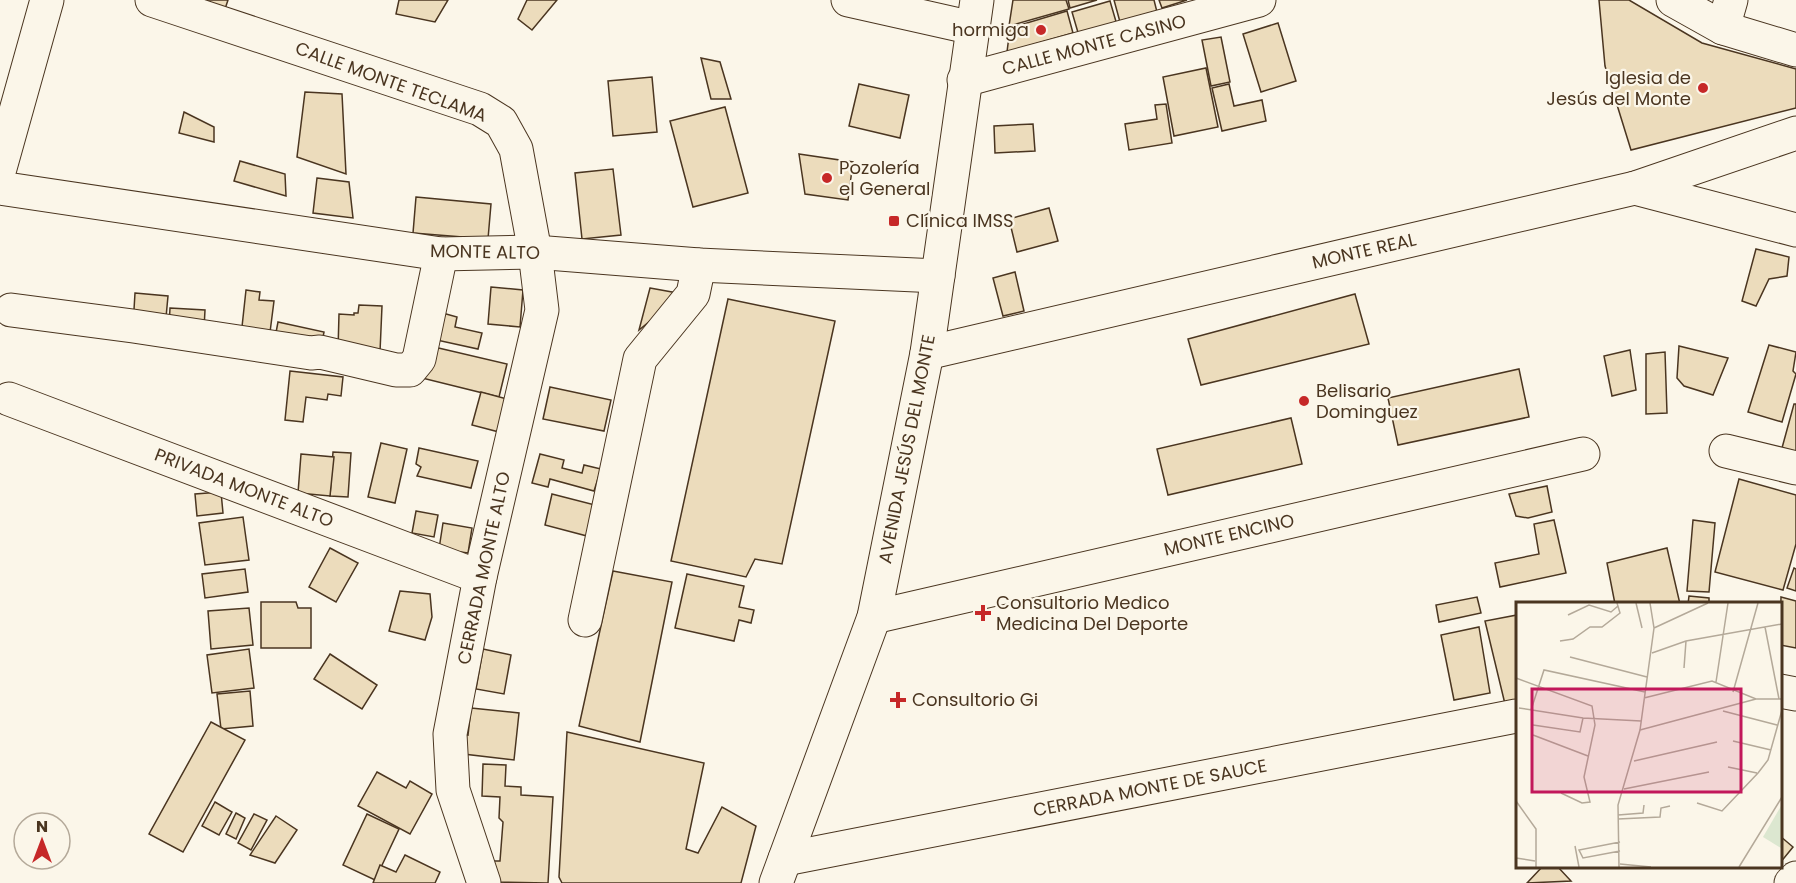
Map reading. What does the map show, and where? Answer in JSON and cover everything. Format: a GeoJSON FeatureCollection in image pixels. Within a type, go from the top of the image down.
{"type":"FeatureCollection","features":[{"type":"Feature","properties":{"kind":"street"},"geometry":{"type":"LineString","coordinates":[[0,168],[47,0]]}},
{"type":"Feature","properties":{"kind":"street","name":"CALLE MONTE TECLAMA"},"geometry":{"type":"LineString","coordinates":[[152,0],[480,109],[501,122],[516,149],[535,252]]}},
{"type":"Feature","properties":{"kind":"street"},"geometry":{"type":"LineString","coordinates":[[848,0],[975,14]]}},
{"type":"Feature","properties":{"kind":"street","name":"CALLE MONTE CASINO"},"geometry":{"type":"LineString","coordinates":[[964,80],[1259,0]]}},
{"type":"Feature","properties":{"kind":"street"},"geometry":{"type":"LineString","coordinates":[[1674,0],[1727,14],[1796,50]]}},
{"type":"Feature","properties":{"kind":"street","name":"AVENIDA JESÚS DEL MONTE"},"geometry":{"type":"LineString","coordinates":[[781,871],[874,617],[927,353],[975,14]]}},
{"type":"Feature","properties":{"kind":"street","name":"MONTE REAL"},"geometry":{"type":"LineString","coordinates":[[927,353],[1635,188],[1796,133]]}},
{"type":"Feature","properties":{"kind":"street","name":"MONTE ALTO"},"geometry":{"type":"LineString","coordinates":[[0,188],[441,254],[535,252],[699,265],[938,276]]}},
{"type":"Feature","properties":{"kind":"street"},"geometry":{"type":"LineString","coordinates":[[1635,188],[1796,230]]}},
{"type":"Feature","properties":{"kind":"street","name":"CERRADA MONTE ALTO"},"geometry":{"type":"LineString","coordinates":[[484,883],[453,790],[450,734],[480,577],[542,310],[535,252]]}},
{"type":"Feature","properties":{"kind":"street"},"geometry":{"type":"LineString","coordinates":[[11,310],[311,353],[320,352],[396,370],[410,370],[419,359],[441,254]]}},
{"type":"Feature","properties":{"kind":"street"},"geometry":{"type":"LineString","coordinates":[[585,620],[640,359],[693,294],[699,265]]}},
{"type":"Feature","properties":{"kind":"street","name":"PRIVADA MONTE ALTO"},"geometry":{"type":"LineString","coordinates":[[9,399],[480,577]]}},
{"type":"Feature","properties":{"kind":"street"},"geometry":{"type":"LineString","coordinates":[[1726,452],[1796,468]]}},
{"type":"Feature","properties":{"kind":"street","name":"MONTE ENCINO"},"geometry":{"type":"LineString","coordinates":[[874,617],[1583,454]]}},
{"type":"Feature","properties":{"kind":"street"},"geometry":{"type":"LineString","coordinates":[[1781,691],[1796,694]]}},
{"type":"Feature","properties":{"kind":"street","name":"CERRADA MONTE DE SAUCE"},"geometry":{"type":"LineString","coordinates":[[781,871],[1516,716]]}},
{"type":"Feature","properties":{"kind":"street"},"geometry":{"type":"LineString","coordinates":[[1791,883],[1796,878]]}},
{"type":"Feature","properties":{"kind":"building"},"geometry":{"type":"Polygon","coordinates":[[[188,0],[228,0],[222,18],[188,0]]]}},
{"type":"Feature","properties":{"kind":"building"},"geometry":{"type":"Polygon","coordinates":[[[399,0],[448,0],[435,22],[396,14],[399,0]]]}},
{"type":"Feature","properties":{"kind":"building"},"geometry":{"type":"Polygon","coordinates":[[[527,0],[557,0],[532,30],[518,19],[527,0]]]}},
{"type":"Feature","properties":{"kind":"building"},"geometry":{"type":"Polygon","coordinates":[[[1013,0],[1066,0],[1069,9],[1009,26],[1013,0]]]}},
{"type":"Feature","properties":{"kind":"building"},"geometry":{"type":"Polygon","coordinates":[[[1068,0],[1097,0],[1070,8],[1068,0]]]}},
{"type":"Feature","properties":{"kind":"building"},"geometry":{"type":"Polygon","coordinates":[[[1114,0],[1154,0],[1157,12],[1120,22],[1114,0]]]}},
{"type":"Feature","properties":{"kind":"building"},"geometry":{"type":"Polygon","coordinates":[[[1159,0],[1187,0],[1162,8],[1159,0]]]}},
{"type":"Feature","properties":{"kind":"building","name":"Iglesia de Jesús del Monte"},"geometry":{"type":"Polygon","coordinates":[[[1599,0],[1629,0],[1702,43],[1796,69],[1796,108],[1631,150],[1605,66],[1599,0]]]}},
{"type":"Feature","properties":{"kind":"building"},"geometry":{"type":"Polygon","coordinates":[[[1110,1],[1117,25],[1079,36],[1072,12],[1110,1]]]}},
{"type":"Feature","properties":{"kind":"building","name":"hormiga"},"geometry":{"type":"Polygon","coordinates":[[[1067,11],[1073,33],[1007,52],[1010,28],[1067,11]]]}},
{"type":"Feature","properties":{"kind":"building"},"geometry":{"type":"Polygon","coordinates":[[[1278,23],[1296,81],[1261,92],[1243,34],[1278,23]]]}},
{"type":"Feature","properties":{"kind":"building"},"geometry":{"type":"Polygon","coordinates":[[[1221,37],[1230,82],[1211,86],[1202,40],[1221,37]]]}},
{"type":"Feature","properties":{"kind":"building"},"geometry":{"type":"Polygon","coordinates":[[[701,58],[720,62],[731,99],[711,99],[701,58]]]}},
{"type":"Feature","properties":{"kind":"building"},"geometry":{"type":"Polygon","coordinates":[[[1206,68],[1218,127],[1174,136],[1163,77],[1206,68]]]}},
{"type":"Feature","properties":{"kind":"building"},"geometry":{"type":"Polygon","coordinates":[[[652,77],[657,132],[613,136],[608,81],[652,77]]]}},
{"type":"Feature","properties":{"kind":"building"},"geometry":{"type":"Polygon","coordinates":[[[859,84],[909,95],[900,138],[849,126],[859,84]]]}},
{"type":"Feature","properties":{"kind":"building"},"geometry":{"type":"Polygon","coordinates":[[[1229,84],[1234,106],[1262,100],[1266,121],[1222,131],[1212,88],[1229,84]]]}},
{"type":"Feature","properties":{"kind":"building"},"geometry":{"type":"Polygon","coordinates":[[[305,92],[342,94],[346,174],[297,157],[305,92]]]}},
{"type":"Feature","properties":{"kind":"building"},"geometry":{"type":"Polygon","coordinates":[[[1166,104],[1172,143],[1129,150],[1125,124],[1157,119],[1155,105],[1166,104]]]}},
{"type":"Feature","properties":{"kind":"building"},"geometry":{"type":"Polygon","coordinates":[[[725,107],[748,193],[693,207],[670,121],[725,107]]]}},
{"type":"Feature","properties":{"kind":"building"},"geometry":{"type":"Polygon","coordinates":[[[184,112],[214,127],[214,142],[179,133],[184,112]]]}},
{"type":"Feature","properties":{"kind":"building"},"geometry":{"type":"Polygon","coordinates":[[[1033,124],[1035,151],[995,153],[994,126],[1033,124]]]}},
{"type":"Feature","properties":{"kind":"building","name":"Pozolería el General"},"geometry":{"type":"Polygon","coordinates":[[[799,154],[853,162],[848,200],[805,194],[799,154]]]}},
{"type":"Feature","properties":{"kind":"building"},"geometry":{"type":"Polygon","coordinates":[[[240,161],[285,174],[286,196],[234,181],[240,161]]]}},
{"type":"Feature","properties":{"kind":"building"},"geometry":{"type":"Polygon","coordinates":[[[613,169],[621,235],[582,239],[575,173],[613,169]]]}},
{"type":"Feature","properties":{"kind":"building"},"geometry":{"type":"Polygon","coordinates":[[[317,178],[349,182],[353,218],[313,213],[317,178]]]}},
{"type":"Feature","properties":{"kind":"building"},"geometry":{"type":"Polygon","coordinates":[[[416,197],[491,204],[488,239],[413,233],[416,197]]]}},
{"type":"Feature","properties":{"kind":"building"},"geometry":{"type":"Polygon","coordinates":[[[1049,208],[1058,241],[1017,252],[1009,219],[1049,208]]]}},
{"type":"Feature","properties":{"kind":"building"},"geometry":{"type":"Polygon","coordinates":[[[1756,249],[1789,257],[1787,276],[1769,279],[1756,306],[1742,301],[1756,249]]]}},
{"type":"Feature","properties":{"kind":"building"},"geometry":{"type":"Polygon","coordinates":[[[1015,272],[1024,311],[1003,316],[993,278],[1015,272]]]}},
{"type":"Feature","properties":{"kind":"building"},"geometry":{"type":"Polygon","coordinates":[[[491,287],[523,290],[520,327],[488,324],[491,287]]]}},
{"type":"Feature","properties":{"kind":"building"},"geometry":{"type":"Polygon","coordinates":[[[650,288],[683,294],[639,330],[650,288]]]}},
{"type":"Feature","properties":{"kind":"building"},"geometry":{"type":"Polygon","coordinates":[[[246,290],[260,292],[259,300],[274,301],[269,340],[241,336],[246,290]]]}},
{"type":"Feature","properties":{"kind":"building"},"geometry":{"type":"Polygon","coordinates":[[[135,293],[168,296],[165,328],[133,326],[135,293]]]}},
{"type":"Feature","properties":{"kind":"building"},"geometry":{"type":"Polygon","coordinates":[[[1355,294],[1369,344],[1201,385],[1188,339],[1355,294]]]}},
{"type":"Feature","properties":{"kind":"building"},"geometry":{"type":"Polygon","coordinates":[[[728,299],[835,321],[782,564],[755,559],[746,577],[671,561],[728,299]]]}},
{"type":"Feature","properties":{"kind":"building"},"geometry":{"type":"Polygon","coordinates":[[[359,305],[382,306],[380,352],[338,350],[339,314],[354,315],[358,313],[359,305]]]}},
{"type":"Feature","properties":{"kind":"building"},"geometry":{"type":"Polygon","coordinates":[[[170,308],[205,310],[204,329],[169,327],[170,308]]]}},
{"type":"Feature","properties":{"kind":"building"},"geometry":{"type":"Polygon","coordinates":[[[439,312],[457,317],[455,327],[482,333],[478,349],[432,339],[439,312]]]}},
{"type":"Feature","properties":{"kind":"building"},"geometry":{"type":"Polygon","coordinates":[[[278,322],[324,332],[320,352],[274,343],[278,322]]]}},
{"type":"Feature","properties":{"kind":"building"},"geometry":{"type":"Polygon","coordinates":[[[1769,345],[1796,352],[1793,371],[1796,374],[1782,422],[1748,412],[1769,345]]]}},
{"type":"Feature","properties":{"kind":"building"},"geometry":{"type":"Polygon","coordinates":[[[430,346],[507,364],[499,397],[422,378],[430,346]]]}},
{"type":"Feature","properties":{"kind":"building"},"geometry":{"type":"Polygon","coordinates":[[[1679,346],[1728,358],[1713,395],[1684,386],[1677,378],[1679,346]]]}},
{"type":"Feature","properties":{"kind":"building"},"geometry":{"type":"Polygon","coordinates":[[[1630,350],[1636,390],[1612,396],[1604,356],[1630,350]]]}},
{"type":"Feature","properties":{"kind":"building"},"geometry":{"type":"Polygon","coordinates":[[[1665,352],[1667,413],[1646,414],[1646,354],[1665,352]]]}},
{"type":"Feature","properties":{"kind":"building"},"geometry":{"type":"Polygon","coordinates":[[[1519,369],[1529,417],[1398,445],[1388,398],[1519,369]]]}},
{"type":"Feature","properties":{"kind":"building"},"geometry":{"type":"Polygon","coordinates":[[[290,371],[343,377],[341,396],[328,394],[327,400],[306,397],[303,422],[285,420],[290,371]]]}},
{"type":"Feature","properties":{"kind":"building"},"geometry":{"type":"Polygon","coordinates":[[[550,387],[611,400],[604,431],[543,419],[550,387]]]}},
{"type":"Feature","properties":{"kind":"building"},"geometry":{"type":"Polygon","coordinates":[[[481,392],[507,399],[499,432],[472,425],[481,392]]]}},
{"type":"Feature","properties":{"kind":"building"},"geometry":{"type":"Polygon","coordinates":[[[1794,404],[1796,404],[1796,452],[1782,448],[1794,404]]]}},
{"type":"Feature","properties":{"kind":"building"},"geometry":{"type":"Polygon","coordinates":[[[1291,418],[1302,464],[1168,495],[1157,449],[1291,418]]]}},
{"type":"Feature","properties":{"kind":"building"},"geometry":{"type":"Polygon","coordinates":[[[381,443],[407,449],[395,503],[368,497],[381,443]]]}},
{"type":"Feature","properties":{"kind":"building"},"geometry":{"type":"Polygon","coordinates":[[[419,448],[478,461],[471,488],[417,476],[421,467],[416,464],[419,448]]]}},
{"type":"Feature","properties":{"kind":"building"},"geometry":{"type":"Polygon","coordinates":[[[333,452],[351,453],[348,497],[330,496],[333,452]]]}},
{"type":"Feature","properties":{"kind":"building"},"geometry":{"type":"Polygon","coordinates":[[[301,454],[334,457],[330,496],[298,493],[301,454]]]}},
{"type":"Feature","properties":{"kind":"building"},"geometry":{"type":"Polygon","coordinates":[[[540,454],[564,460],[562,468],[582,473],[584,465],[601,469],[594,491],[550,479],[548,487],[532,483],[540,454]]]}},
{"type":"Feature","properties":{"kind":"building"},"geometry":{"type":"Polygon","coordinates":[[[1739,479],[1796,495],[1796,544],[1783,590],[1715,572],[1739,479]]]}},
{"type":"Feature","properties":{"kind":"building"},"geometry":{"type":"Polygon","coordinates":[[[1547,486],[1552,512],[1528,518],[1516,516],[1509,494],[1547,486]]]}},
{"type":"Feature","properties":{"kind":"building"},"geometry":{"type":"Polygon","coordinates":[[[221,492],[223,513],[197,516],[195,494],[221,492]]]}},
{"type":"Feature","properties":{"kind":"building"},"geometry":{"type":"Polygon","coordinates":[[[552,494],[595,505],[587,536],[545,525],[552,494]]]}},
{"type":"Feature","properties":{"kind":"building"},"geometry":{"type":"Polygon","coordinates":[[[416,511],[438,515],[434,537],[412,533],[416,511]]]}},
{"type":"Feature","properties":{"kind":"building"},"geometry":{"type":"Polygon","coordinates":[[[243,517],[249,560],[205,565],[199,523],[243,517]]]}},
{"type":"Feature","properties":{"kind":"building"},"geometry":{"type":"Polygon","coordinates":[[[1554,520],[1566,573],[1500,587],[1495,563],[1539,554],[1534,524],[1554,520]]]}},
{"type":"Feature","properties":{"kind":"building"},"geometry":{"type":"Polygon","coordinates":[[[1693,520],[1715,523],[1709,592],[1687,591],[1693,520]]]}},
{"type":"Feature","properties":{"kind":"building"},"geometry":{"type":"Polygon","coordinates":[[[443,523],[472,528],[468,553],[439,549],[443,523]]]}},
{"type":"Feature","properties":{"kind":"building"},"geometry":{"type":"Polygon","coordinates":[[[330,548],[358,563],[336,602],[309,587],[330,548]]]}},
{"type":"Feature","properties":{"kind":"building"},"geometry":{"type":"Polygon","coordinates":[[[1667,548],[1680,602],[1615,602],[1607,563],[1667,548]]]}},
{"type":"Feature","properties":{"kind":"building"},"geometry":{"type":"Polygon","coordinates":[[[1794,568],[1796,569],[1796,591],[1787,588],[1794,568]]]}},
{"type":"Feature","properties":{"kind":"building"},"geometry":{"type":"Polygon","coordinates":[[[245,569],[248,592],[205,598],[202,574],[245,569]]]}},
{"type":"Feature","properties":{"kind":"building"},"geometry":{"type":"Polygon","coordinates":[[[613,571],[672,582],[640,742],[579,726],[613,571]]]}},
{"type":"Feature","properties":{"kind":"building"},"geometry":{"type":"Polygon","coordinates":[[[687,574],[744,586],[739,607],[754,610],[751,623],[739,620],[734,641],[675,628],[687,574]]]}},
{"type":"Feature","properties":{"kind":"building"},"geometry":{"type":"Polygon","coordinates":[[[400,591],[430,594],[432,617],[425,640],[389,631],[400,591]]]}},
{"type":"Feature","properties":{"kind":"building"},"geometry":{"type":"Polygon","coordinates":[[[1689,596],[1709,598],[1709,602],[1688,602],[1689,596]]]}},
{"type":"Feature","properties":{"kind":"building"},"geometry":{"type":"Polygon","coordinates":[[[1477,597],[1481,613],[1439,622],[1436,605],[1477,597]]]}},
{"type":"Feature","properties":{"kind":"building"},"geometry":{"type":"Polygon","coordinates":[[[1781,597],[1796,601],[1796,648],[1781,645],[1781,597]]]}},
{"type":"Feature","properties":{"kind":"building"},"geometry":{"type":"Polygon","coordinates":[[[261,602],[296,602],[298,608],[311,608],[311,648],[261,648],[261,602]]]}},
{"type":"Feature","properties":{"kind":"building"},"geometry":{"type":"Polygon","coordinates":[[[249,608],[253,645],[211,649],[208,611],[249,608]]]}},
{"type":"Feature","properties":{"kind":"building"},"geometry":{"type":"Polygon","coordinates":[[[1516,615],[1516,701],[1505,704],[1485,621],[1516,615]]]}},
{"type":"Feature","properties":{"kind":"building"},"geometry":{"type":"Polygon","coordinates":[[[1479,627],[1490,693],[1454,700],[1441,635],[1479,627]]]}},
{"type":"Feature","properties":{"kind":"building"},"geometry":{"type":"Polygon","coordinates":[[[249,649],[254,688],[212,693],[207,655],[249,649]]]}},
{"type":"Feature","properties":{"kind":"building"},"geometry":{"type":"Polygon","coordinates":[[[483,649],[511,655],[504,694],[476,689],[483,649]]]}},
{"type":"Feature","properties":{"kind":"building"},"geometry":{"type":"Polygon","coordinates":[[[330,654],[377,685],[362,709],[314,679],[330,654]]]}},
{"type":"Feature","properties":{"kind":"building"},"geometry":{"type":"Polygon","coordinates":[[[250,691],[253,726],[221,729],[217,694],[250,691]]]}},
{"type":"Feature","properties":{"kind":"building"},"geometry":{"type":"Polygon","coordinates":[[[471,708],[519,713],[514,760],[455,753],[457,733],[468,735],[471,708]]]}},
{"type":"Feature","properties":{"kind":"building"},"geometry":{"type":"Polygon","coordinates":[[[211,722],[245,740],[183,852],[149,834],[211,722]]]}},
{"type":"Feature","properties":{"kind":"building"},"geometry":{"type":"Polygon","coordinates":[[[567,732],[704,763],[686,849],[698,853],[722,807],[756,826],[741,883],[562,883],[559,877],[567,732]]]}},
{"type":"Feature","properties":{"kind":"building"},"geometry":{"type":"Polygon","coordinates":[[[483,764],[506,765],[505,786],[521,787],[521,795],[553,797],[548,883],[492,882],[493,861],[500,861],[503,822],[499,818],[500,797],[482,796],[483,764]]]}},
{"type":"Feature","properties":{"kind":"building"},"geometry":{"type":"Polygon","coordinates":[[[377,772],[406,788],[410,781],[432,794],[410,834],[358,806],[377,772]]]}},
{"type":"Feature","properties":{"kind":"building"},"geometry":{"type":"Polygon","coordinates":[[[215,802],[232,812],[219,835],[202,826],[215,802]]]}},
{"type":"Feature","properties":{"kind":"building"},"geometry":{"type":"Polygon","coordinates":[[[236,813],[245,818],[236,839],[226,834],[236,813]]]}},
{"type":"Feature","properties":{"kind":"building"},"geometry":{"type":"Polygon","coordinates":[[[254,814],[267,820],[251,850],[238,843],[254,814]]]}},
{"type":"Feature","properties":{"kind":"building"},"geometry":{"type":"Polygon","coordinates":[[[367,814],[399,829],[375,880],[343,865],[367,814]]]}},
{"type":"Feature","properties":{"kind":"building"},"geometry":{"type":"Polygon","coordinates":[[[276,816],[297,830],[275,863],[250,855],[276,816]]]}},
{"type":"Feature","properties":{"kind":"building"},"geometry":{"type":"Polygon","coordinates":[[[1781,837],[1793,847],[1781,862],[1781,837]]]}},
{"type":"Feature","properties":{"kind":"building"},"geometry":{"type":"Polygon","coordinates":[[[405,855],[440,872],[435,883],[373,883],[380,865],[396,872],[405,855]]]}},
{"type":"Feature","properties":{"kind":"building"},"geometry":{"type":"Polygon","coordinates":[[[1541,868],[1559,868],[1571,881],[1527,883],[1541,868]]]}},
{"type":"Feature","properties":{"kind":"place","name":"hormiga"},"geometry":{"type":"Point","coordinates":[1041,30]}},
{"type":"Feature","properties":{"kind":"place","name":"Iglesia de Jesús del Monte"},"geometry":{"type":"Point","coordinates":[1703,88]}},
{"type":"Feature","properties":{"kind":"place","name":"Pozolería el General"},"geometry":{"type":"Point","coordinates":[827,178]}},
{"type":"Feature","properties":{"kind":"place","name":"Clínica IMSS"},"geometry":{"type":"Point","coordinates":[894,221]}},
{"type":"Feature","properties":{"kind":"place","name":"Belisario Dominguez"},"geometry":{"type":"Point","coordinates":[1304,401]}},
{"type":"Feature","properties":{"kind":"place","name":"Consultorio Medico Medicina Del Deporte"},"geometry":{"type":"Point","coordinates":[983,613]}},
{"type":"Feature","properties":{"kind":"place","name":"Consultorio Gi"},"geometry":{"type":"Point","coordinates":[898,700]}}]}
